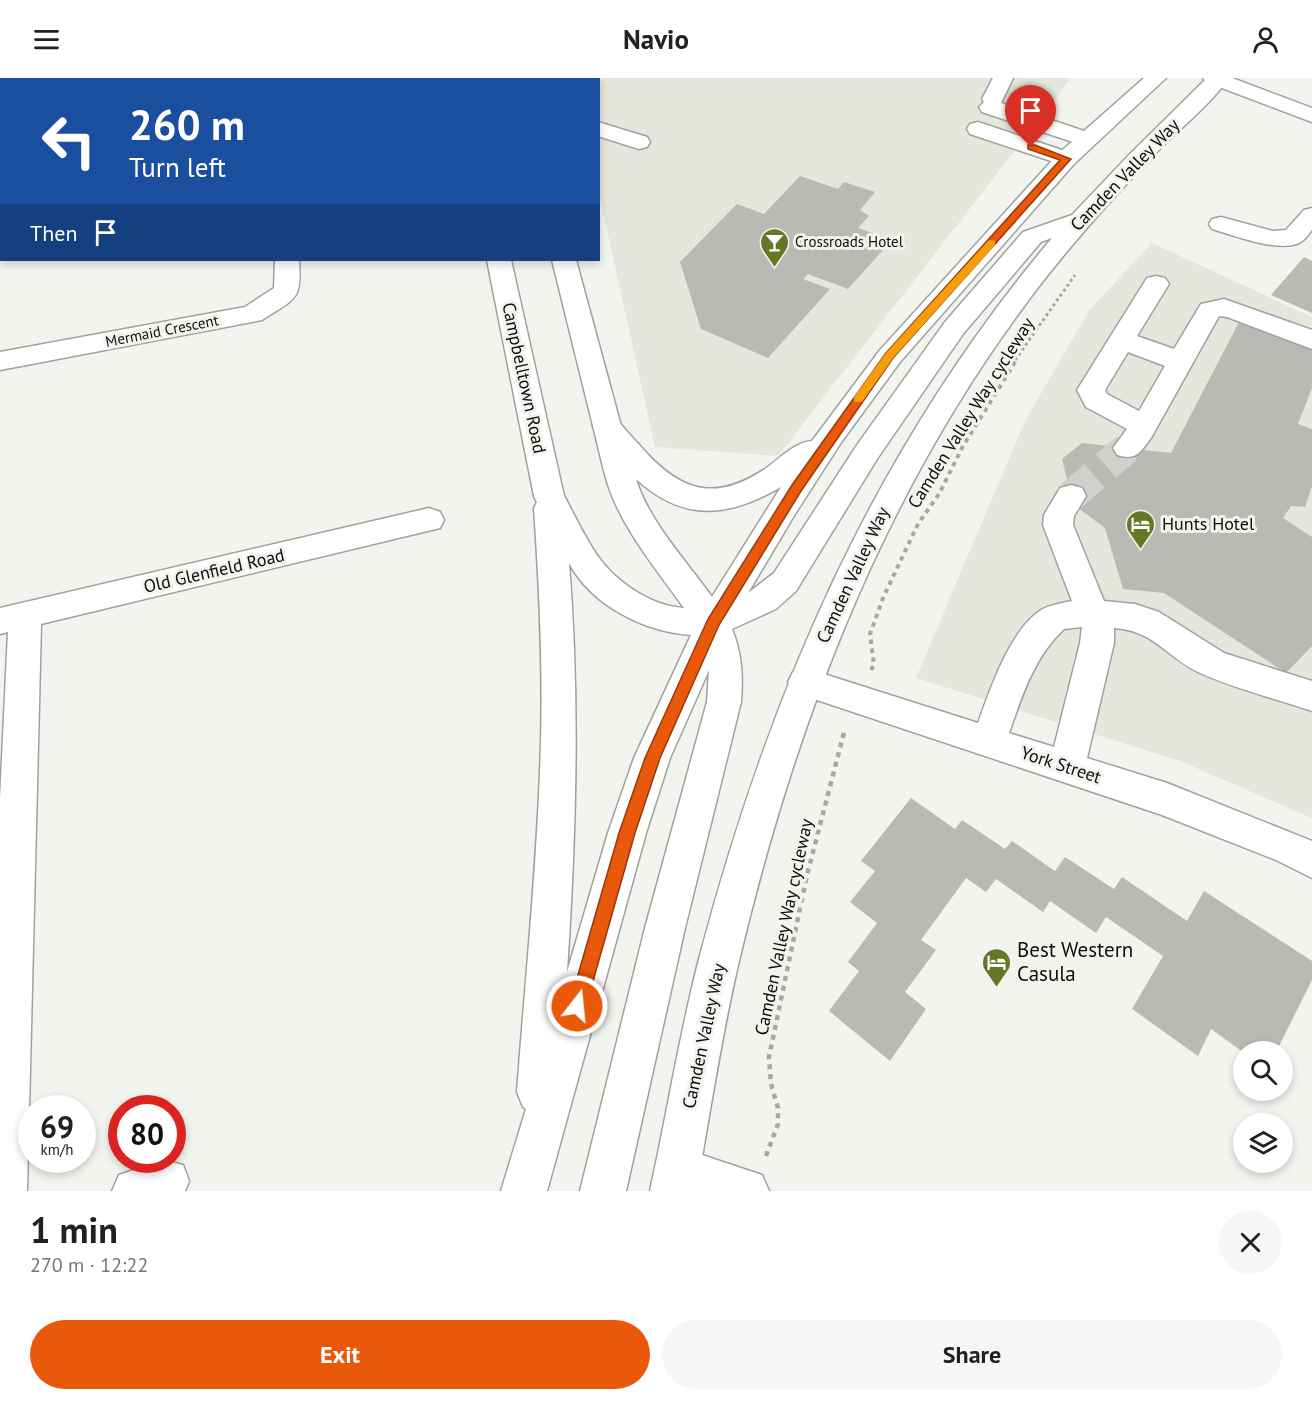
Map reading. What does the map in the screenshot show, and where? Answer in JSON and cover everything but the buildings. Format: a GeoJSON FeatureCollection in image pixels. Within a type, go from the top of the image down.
{"type":"FeatureCollection","features":[{"type":"Feature","properties":{"kind":"main road"},"geometry":{"type":"LineString","coordinates":[[1003,78],[992,103],[1085,139]]}},
{"type":"Feature","properties":{"kind":"main road"},"geometry":{"type":"LineString","coordinates":[[529,1174],[627,833],[649,769],[713,622],[784,506],[832,434],[890,356],[1085,139],[1156,78]]}},
{"type":"Feature","properties":{"kind":"main road"},"geometry":{"type":"LineString","coordinates":[[1217,78],[1312,116]]}},
{"type":"Feature","properties":{"kind":"main road","name":"Camden Valley Way"},"geometry":{"type":"LineString","coordinates":[[675,1180],[718,963],[765,800],[805,682],[837,603],[874,525],[964,374],[1014,303],[1080,221],[1217,78]]}},
{"type":"Feature","properties":{"kind":"main road"},"geometry":{"type":"LineString","coordinates":[[600,129],[639,142],[600,146]]}},
{"type":"Feature","properties":{"kind":"main road"},"geometry":{"type":"LineString","coordinates":[[978,129],[1066,159]]}},
{"type":"Feature","properties":{"kind":"main road"},"geometry":{"type":"LineString","coordinates":[[1221,224],[1273,238],[1293,237],[1312,215]]}},
{"type":"Feature","properties":{"kind":"main road"},"geometry":{"type":"LineString","coordinates":[[549,496],[583,560],[602,582],[626,602],[654,615],[679,621],[713,622],[765,600],[785,582],[867,452],[954,328],[1032,237],[1080,221]]}},
{"type":"Feature","properties":{"kind":"main road","name":"Mermaid Crescent"},"geometry":{"type":"LineString","coordinates":[[0,362],[253,314],[287,291],[287,261]]}},
{"type":"Feature","properties":{"kind":"main road","name":"Campbelltown Road"},"geometry":{"type":"LineString","coordinates":[[499,261],[549,496]]}},
{"type":"Feature","properties":{"kind":"main road"},"geometry":{"type":"LineString","coordinates":[[564,261],[623,485],[653,540],[713,622],[722,645],[726,672],[724,702],[665,928],[603,1191]]}},
{"type":"Feature","properties":{"kind":"main road"},"geometry":{"type":"LineString","coordinates":[[1144,426],[1096,400],[1091,390],[1156,284]]}},
{"type":"Feature","properties":{"kind":"main road"},"geometry":{"type":"LineString","coordinates":[[1127,448],[1144,426],[1210,310],[1215,308],[1236,311],[1312,340]]}},
{"type":"Feature","properties":{"kind":"main road"},"geometry":{"type":"LineString","coordinates":[[1121,340],[1179,362]]}},
{"type":"Feature","properties":{"kind":"main road"},"geometry":{"type":"LineString","coordinates":[[607,426],[652,477],[672,491],[697,500],[728,501],[750,493],[776,477],[832,434]]}},
{"type":"Feature","properties":{"kind":"main road"},"geometry":{"type":"LineString","coordinates":[[529,1174],[554,852],[560,724],[558,624],[549,496]]}},
{"type":"Feature","properties":{"kind":"main road"},"geometry":{"type":"LineString","coordinates":[[1067,767],[1097,643],[1098,627],[1058,525],[1059,515],[1071,496]]}},
{"type":"Feature","properties":{"kind":"main road","name":"Old Glenfield Road"},"geometry":{"type":"LineString","coordinates":[[13,618],[429,520]]}},
{"type":"Feature","properties":{"kind":"main road"},"geometry":{"type":"LineString","coordinates":[[989,741],[1007,689],[1028,651],[1043,628],[1053,620],[1064,616],[1123,615],[1145,620],[1161,627],[1190,652],[1211,663],[1312,696]]}},
{"type":"Feature","properties":{"kind":"main road"},"geometry":{"type":"LineString","coordinates":[[4,1191],[13,618]]}},
{"type":"Feature","properties":{"kind":"main road","name":"York Street"},"geometry":{"type":"LineString","coordinates":[[805,682],[1167,800],[1289,848],[1312,860]]}},
{"type":"Feature","properties":{"kind":"main road"},"geometry":{"type":"LineString","coordinates":[[675,1180],[746,1191]]}},
{"type":"Feature","properties":{"kind":"path","name":"Camden Valley Way cycleway"},"geometry":{"type":"LineString","coordinates":[[874,665],[870,634],[883,598],[918,524],[939,494],[963,446],[1010,368],[1081,268]]}},
{"type":"Feature","properties":{"kind":"path","name":"Camden Valley Way cycleway"},"geometry":{"type":"LineString","coordinates":[[778,1125],[778,1108],[771,1084],[769,1057],[807,875],[842,736]]}},
{"type":"Feature","properties":{"kind":"shaded area"},"geometry":{"type":"Polygon","coordinates":[[[600,78],[1071,78],[778,456],[655,447],[600,199],[600,78]]]}},
{"type":"Feature","properties":{"kind":"shaded area","name":"Hunts Hotel"},"geometry":{"type":"Polygon","coordinates":[[[1152,243],[1312,317],[1312,818],[1180,761],[916,678],[1025,421],[1090,309],[1152,243]]]}},
{"type":"Feature","properties":{"kind":"tunnel"},"geometry":{"type":"LineString","coordinates":[[1071,496],[1127,448]]}},
{"type":"Feature","properties":{"kind":"slow traffic"},"geometry":{"type":"LineString","coordinates":[[858,399],[890,356],[991,243]]}},
{"type":"Feature","properties":{"kind":"place","name":"Crossroads Hotel"},"geometry":{"type":"Point","coordinates":[774,268]}},
{"type":"Feature","properties":{"kind":"place","name":"Hunts Hotel"},"geometry":{"type":"Point","coordinates":[1141,550]}},
{"type":"Feature","properties":{"kind":"place","name":"Best Western Casula"},"geometry":{"type":"Point","coordinates":[996,988]}},
{"type":"Feature","properties":{"kind":"route"},"geometry":{"type":"LineString","coordinates":[[577,1006],[627,833],[652,758],[713,622],[784,506],[832,434],[890,356],[1066,159],[1031,147]]}}]}
